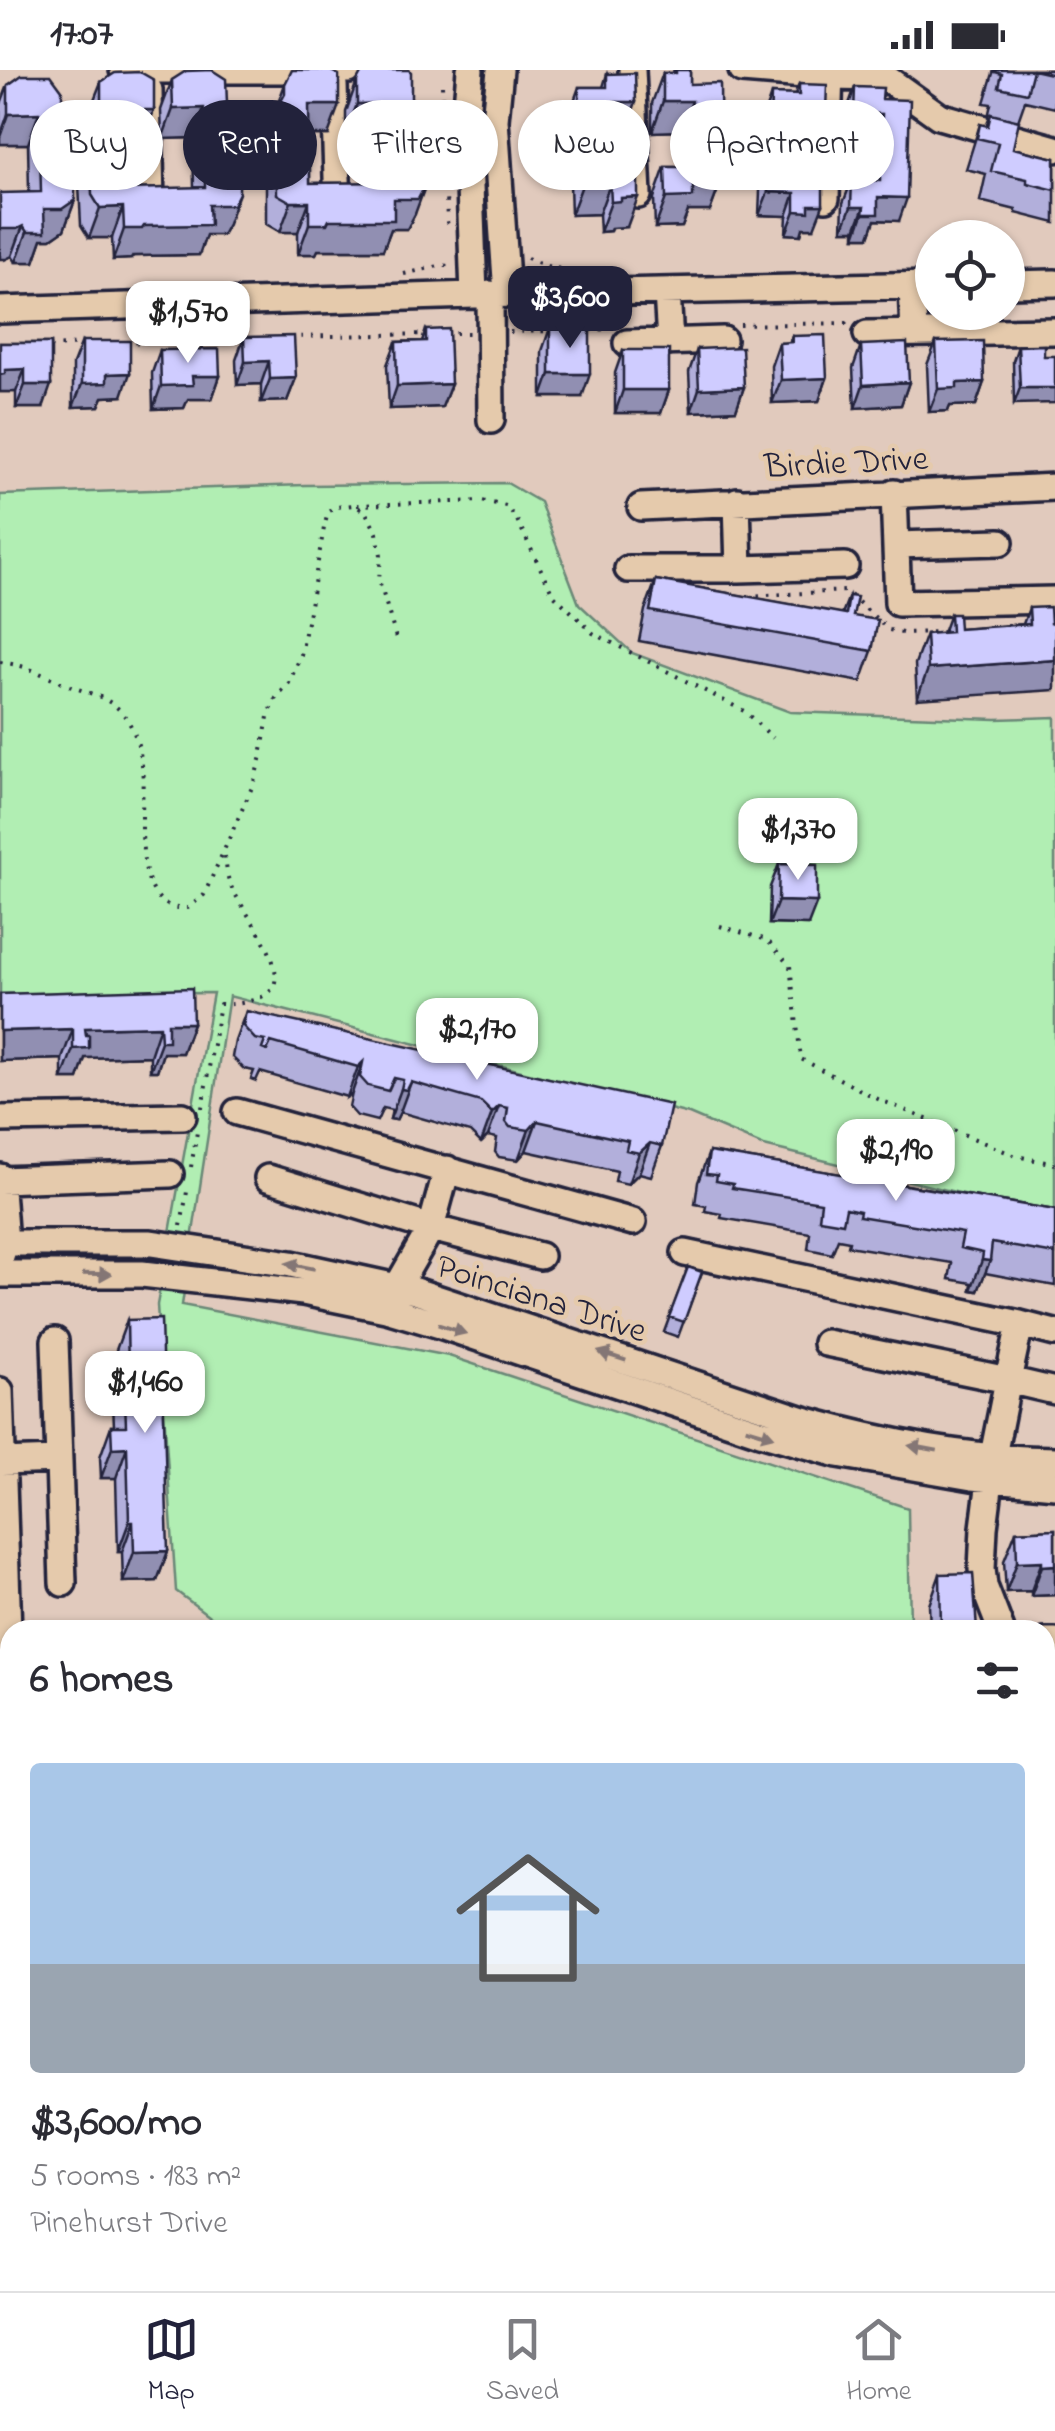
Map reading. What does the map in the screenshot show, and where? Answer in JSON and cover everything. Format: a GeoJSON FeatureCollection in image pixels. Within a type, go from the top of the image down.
{"type":"FeatureCollection","features":[{"type":"Feature","properties":{"kind":"street"},"geometry":{"type":"LineString","coordinates":[[123,70],[349,70]]}},
{"type":"Feature","properties":{"kind":"street"},"geometry":{"type":"LineString","coordinates":[[148,70],[151,210]]}},
{"type":"Feature","properties":{"kind":"street"},"geometry":{"type":"LineString","coordinates":[[333,70],[338,208]]}},
{"type":"Feature","properties":{"kind":"street"},"geometry":{"type":"LineString","coordinates":[[470,70],[467,104],[490,294]]}},
{"type":"Feature","properties":{"kind":"street"},"geometry":{"type":"LineString","coordinates":[[491,420],[490,294],[500,70]]}},
{"type":"Feature","properties":{"kind":"street"},"geometry":{"type":"LineString","coordinates":[[632,70],[638,196]]}},
{"type":"Feature","properties":{"kind":"street"},"geometry":{"type":"LineString","coordinates":[[742,70],[891,74],[939,116],[1055,149]]}},
{"type":"Feature","properties":{"kind":"street"},"geometry":{"type":"LineString","coordinates":[[826,198],[829,74]]}},
{"type":"Feature","properties":{"kind":"street"},"geometry":{"type":"LineString","coordinates":[[1025,283],[1055,282]]}},
{"type":"Feature","properties":{"kind":"street"},"geometry":{"type":"LineString","coordinates":[[0,310],[915,285]]}},
{"type":"Feature","properties":{"kind":"street"},"geometry":{"type":"LineString","coordinates":[[667,291],[670,342]]}},
{"type":"Feature","properties":{"kind":"street"},"geometry":{"type":"LineString","coordinates":[[914,334],[915,328]]}},
{"type":"Feature","properties":{"kind":"street"},"geometry":{"type":"LineString","coordinates":[[867,334],[1055,332]]}},
{"type":"Feature","properties":{"kind":"street"},"geometry":{"type":"LineString","coordinates":[[627,344],[722,340]]}},
{"type":"Feature","properties":{"kind":"street","name":"Birdie Drive"},"geometry":{"type":"LineString","coordinates":[[641,507],[1055,487]]}},
{"type":"Feature","properties":{"kind":"street"},"geometry":{"type":"LineString","coordinates":[[894,493],[898,603],[1055,600]]}},
{"type":"Feature","properties":{"kind":"street"},"geometry":{"type":"LineString","coordinates":[[737,501],[739,568]]}},
{"type":"Feature","properties":{"kind":"street"},"geometry":{"type":"LineString","coordinates":[[896,546],[1000,542]]}},
{"type":"Feature","properties":{"kind":"street"},"geometry":{"type":"LineString","coordinates":[[628,569],[844,566]]}},
{"type":"Feature","properties":{"kind":"street"},"geometry":{"type":"LineString","coordinates":[[236,1112],[633,1222]]}},
{"type":"Feature","properties":{"kind":"street"},"geometry":{"type":"LineString","coordinates":[[0,1120],[194,1118]]}},
{"type":"Feature","properties":{"kind":"street"},"geometry":{"type":"LineString","coordinates":[[394,1299],[431,1228],[447,1169]]}},
{"type":"Feature","properties":{"kind":"street"},"geometry":{"type":"LineString","coordinates":[[2,1249],[0,1179],[183,1176]]}},
{"type":"Feature","properties":{"kind":"street"},"geometry":{"type":"LineString","coordinates":[[268,1178],[431,1228],[540,1256]]}},
{"type":"Feature","properties":{"kind":"street","name":"Poinciana Drive"},"geometry":{"type":"LineString","coordinates":[[2,1249],[151,1244],[291,1264],[760,1432],[838,1454],[991,1468],[1055,1485]]}},
{"type":"Feature","properties":{"kind":"street"},"geometry":{"type":"LineString","coordinates":[[685,1253],[1055,1333]]}},
{"type":"Feature","properties":{"kind":"street","name":"Poinciana Drive"},"geometry":{"type":"LineString","coordinates":[[0,1274],[142,1274],[394,1299]]}},
{"type":"Feature","properties":{"kind":"street"},"geometry":{"type":"LineString","coordinates":[[997,1620],[984,1586],[984,1528],[991,1468],[1020,1324]]}},
{"type":"Feature","properties":{"kind":"street"},"geometry":{"type":"LineString","coordinates":[[55,1341],[62,1583]]}},
{"type":"Feature","properties":{"kind":"street"},"geometry":{"type":"LineString","coordinates":[[826,1343],[1055,1392]]}},
{"type":"Feature","properties":{"kind":"street"},"geometry":{"type":"LineString","coordinates":[[0,1390],[7,1620]]}},
{"type":"Feature","properties":{"kind":"street"},"geometry":{"type":"LineString","coordinates":[[2,1462],[58,1460]]}},
{"type":"Feature","properties":{"kind":"street","name":"Poinciana Drive"},"geometry":{"type":"LineString","coordinates":[[991,1468],[1055,1460]]}},
{"type":"Feature","properties":{"kind":"path"},"geometry":{"type":"LineString","coordinates":[[442,85],[447,222],[452,232]]}},
{"type":"Feature","properties":{"kind":"path"},"geometry":{"type":"LineString","coordinates":[[443,265],[453,254]]}},
{"type":"Feature","properties":{"kind":"path"},"geometry":{"type":"LineString","coordinates":[[115,343],[230,339]]}},
{"type":"Feature","properties":{"kind":"path"},"geometry":{"type":"LineString","coordinates":[[38,346],[96,344]]}},
{"type":"Feature","properties":{"kind":"path"},"geometry":{"type":"LineString","coordinates":[[0,662],[26,665],[104,697],[125,716],[137,740],[142,766],[142,853],[150,884],[158,898],[172,908],[188,908],[204,895],[253,784],[268,717],[300,655],[328,512],[336,507],[482,501],[506,506],[517,520],[553,594],[593,633],[744,711],[773,738]]}},
{"type":"Feature","properties":{"kind":"path"},"geometry":{"type":"LineString","coordinates":[[352,505],[364,510],[377,533],[380,580],[396,638]]}},
{"type":"Feature","properties":{"kind":"path"},"geometry":{"type":"LineString","coordinates":[[180,1236],[183,1176],[220,1004],[238,1006],[268,994],[276,981],[275,966],[229,883],[224,848]]}},
{"type":"Feature","properties":{"kind":"path"},"geometry":{"type":"LineString","coordinates":[[720,926],[767,940],[790,966],[801,1059],[878,1098],[1016,1156],[1055,1164]]}},
{"type":"Feature","properties":{"kind":"green space"},"geometry":{"type":"Polygon","coordinates":[[[507,483],[540,502],[579,604],[632,653],[790,712],[996,719],[1055,717],[1055,1216],[764,1146],[689,1114],[229,996],[182,1305],[449,1356],[908,1508],[910,1620],[215,1620],[176,1591],[157,1305],[213,993],[0,994],[0,495],[507,483]]]}},
{"type":"Feature","properties":{"kind":"building"},"geometry":{"type":"Polygon","coordinates":[[[212,70],[226,79],[227,100],[183,100],[183,109],[173,109],[172,80],[186,71],[212,70]]]}},
{"type":"Feature","properties":{"kind":"building"},"geometry":{"type":"Polygon","coordinates":[[[292,70],[329,70],[339,75],[339,100],[337,105],[317,105],[317,100],[282,100],[292,70]]]}},
{"type":"Feature","properties":{"kind":"building"},"geometry":{"type":"Polygon","coordinates":[[[363,70],[409,70],[411,98],[415,100],[357,100],[357,81],[363,70]]]}},
{"type":"Feature","properties":{"kind":"building"},"geometry":{"type":"Polygon","coordinates":[[[690,70],[690,84],[720,83],[720,100],[663,101],[663,73],[690,70]]]}},
{"type":"Feature","properties":{"kind":"building"},"geometry":{"type":"Polygon","coordinates":[[[996,70],[1033,70],[1027,93],[999,87],[1002,74],[996,70]]]}},
{"type":"Feature","properties":{"kind":"building"},"geometry":{"type":"Polygon","coordinates":[[[140,72],[154,80],[154,100],[101,100],[101,82],[115,73],[140,72]]]}},
{"type":"Feature","properties":{"kind":"building"},"geometry":{"type":"Polygon","coordinates":[[[635,73],[636,100],[579,100],[579,87],[607,87],[607,74],[635,73]]]}},
{"type":"Feature","properties":{"kind":"building"},"geometry":{"type":"Polygon","coordinates":[[[22,75],[51,75],[62,90],[62,100],[30,100],[30,113],[8,114],[8,85],[22,75]]]}},
{"type":"Feature","properties":{"kind":"building"},"geometry":{"type":"Polygon","coordinates":[[[799,84],[827,85],[826,100],[771,100],[771,94],[799,95],[799,84]]]}},
{"type":"Feature","properties":{"kind":"building"},"geometry":{"type":"Polygon","coordinates":[[[855,87],[883,88],[882,99],[910,100],[907,198],[878,197],[878,214],[863,214],[864,207],[851,207],[852,190],[894,190],[894,100],[854,100],[855,87]]]}},
{"type":"Feature","properties":{"kind":"building"},"geometry":{"type":"Polygon","coordinates":[[[991,114],[1019,121],[1013,148],[1055,158],[1055,190],[991,171],[998,143],[977,138],[980,124],[988,126],[991,114]]]}},
{"type":"Feature","properties":{"kind":"building"},"geometry":{"type":"Polygon","coordinates":[[[665,167],[670,167],[670,190],[693,190],[693,197],[666,198],[665,167]]]}},
{"type":"Feature","properties":{"kind":"building"},"geometry":{"type":"Polygon","coordinates":[[[317,183],[337,183],[337,190],[423,190],[418,199],[394,199],[394,220],[329,220],[327,224],[309,224],[309,202],[291,202],[277,190],[317,190],[317,183]]]}},
{"type":"Feature","properties":{"kind":"building"},"geometry":{"type":"Polygon","coordinates":[[[163,188],[239,193],[233,205],[209,205],[210,225],[142,229],[124,229],[123,207],[100,208],[92,195],[92,190],[163,188]]]}},
{"type":"Feature","properties":{"kind":"building"},"geometry":{"type":"Polygon","coordinates":[[[75,190],[75,200],[62,209],[44,209],[45,232],[27,232],[23,226],[0,229],[0,193],[75,190]]]}},
{"type":"Feature","properties":{"kind":"building"},"geometry":{"type":"Polygon","coordinates":[[[610,190],[638,190],[638,197],[611,202],[610,190]]]}},
{"type":"Feature","properties":{"kind":"building"},"geometry":{"type":"Polygon","coordinates":[[[823,190],[823,205],[809,205],[809,212],[795,211],[795,193],[768,192],[823,190]]]}},
{"type":"Feature","properties":{"kind":"building"},"geometry":{"type":"Polygon","coordinates":[[[550,328],[590,328],[590,374],[550,374],[550,328]]]}},
{"type":"Feature","properties":{"kind":"building"},"geometry":{"type":"Polygon","coordinates":[[[449,329],[451,384],[397,386],[396,342],[426,341],[426,330],[449,329]]]}},
{"type":"Feature","properties":{"kind":"building"},"geometry":{"type":"Polygon","coordinates":[[[825,335],[827,378],[781,380],[779,343],[792,342],[792,336],[825,335]]]}},
{"type":"Feature","properties":{"kind":"building"},"geometry":{"type":"Polygon","coordinates":[[[294,336],[296,378],[270,379],[269,361],[245,362],[244,337],[294,336]]]}},
{"type":"Feature","properties":{"kind":"building"},"geometry":{"type":"Polygon","coordinates":[[[82,341],[130,341],[130,373],[107,374],[107,383],[82,384],[82,341]]]}},
{"type":"Feature","properties":{"kind":"building"},"geometry":{"type":"Polygon","coordinates":[[[983,341],[984,382],[957,383],[957,388],[938,389],[936,342],[983,341]]]}},
{"type":"Feature","properties":{"kind":"building"},"geometry":{"type":"Polygon","coordinates":[[[0,343],[51,343],[51,385],[25,385],[25,369],[5,370],[0,375],[0,343]]]}},
{"type":"Feature","properties":{"kind":"building"},"geometry":{"type":"Polygon","coordinates":[[[907,343],[909,382],[863,385],[861,345],[907,343]]]}},
{"type":"Feature","properties":{"kind":"building"},"geometry":{"type":"Polygon","coordinates":[[[1044,345],[1044,356],[1055,356],[1055,388],[1020,388],[1018,346],[1044,345]]]}},
{"type":"Feature","properties":{"kind":"building"},"geometry":{"type":"Polygon","coordinates":[[[742,347],[744,387],[699,389],[697,349],[742,347]]]}},
{"type":"Feature","properties":{"kind":"building"},"geometry":{"type":"Polygon","coordinates":[[[219,349],[220,376],[192,376],[193,385],[161,386],[160,350],[219,349]]]}},
{"type":"Feature","properties":{"kind":"building"},"geometry":{"type":"Polygon","coordinates":[[[623,350],[669,350],[669,390],[623,390],[623,350]]]}},
{"type":"Feature","properties":{"kind":"building"},"geometry":{"type":"Polygon","coordinates":[[[656,580],[846,614],[849,596],[857,597],[853,616],[878,620],[872,651],[650,611],[656,580]]]}},
{"type":"Feature","properties":{"kind":"building"},"geometry":{"type":"Polygon","coordinates":[[[1050,607],[1051,623],[1055,622],[1055,660],[928,669],[926,634],[951,632],[950,614],[958,614],[959,629],[1030,624],[1029,608],[1050,607]]]}},
{"type":"Feature","properties":{"kind":"building"},"geometry":{"type":"Polygon","coordinates":[[[779,864],[817,865],[817,902],[778,901],[779,864]]]}},
{"type":"Feature","properties":{"kind":"building"},"geometry":{"type":"Polygon","coordinates":[[[192,988],[193,1023],[168,1023],[168,1041],[161,1041],[160,1026],[85,1028],[89,1048],[73,1049],[73,1029],[0,1031],[0,994],[192,988]]]}},
{"type":"Feature","properties":{"kind":"building"},"geometry":{"type":"Polygon","coordinates":[[[246,1011],[671,1105],[662,1146],[650,1143],[639,1153],[626,1150],[628,1141],[537,1121],[529,1130],[510,1127],[506,1122],[508,1108],[499,1106],[492,1113],[481,1102],[411,1082],[407,1090],[401,1089],[403,1080],[394,1078],[388,1091],[368,1086],[360,1077],[363,1062],[358,1067],[271,1042],[267,1051],[262,1049],[265,1041],[255,1039],[243,1026],[246,1011]]]}},
{"type":"Feature","properties":{"kind":"building"},"geometry":{"type":"Polygon","coordinates":[[[709,1152],[1055,1210],[1055,1254],[992,1243],[990,1261],[982,1260],[983,1253],[960,1248],[963,1233],[859,1216],[860,1211],[846,1208],[843,1223],[819,1219],[821,1202],[732,1188],[733,1184],[716,1181],[717,1175],[706,1174],[709,1152]]]}},
{"type":"Feature","properties":{"kind":"building"},"geometry":{"type":"Polygon","coordinates":[[[688,1267],[702,1272],[684,1322],[669,1317],[688,1267]]]}},
{"type":"Feature","properties":{"kind":"building"},"geometry":{"type":"Polygon","coordinates":[[[161,1319],[168,1551],[134,1552],[127,1447],[112,1448],[111,1426],[126,1426],[127,1320],[161,1319]]]}},
{"type":"Feature","properties":{"kind":"building"},"geometry":{"type":"Polygon","coordinates":[[[1055,1529],[1055,1565],[1017,1562],[1016,1531],[1055,1529]]]}},
{"type":"Feature","properties":{"kind":"building"},"geometry":{"type":"Polygon","coordinates":[[[973,1573],[976,1620],[941,1620],[940,1574],[973,1573]]]}}]}
